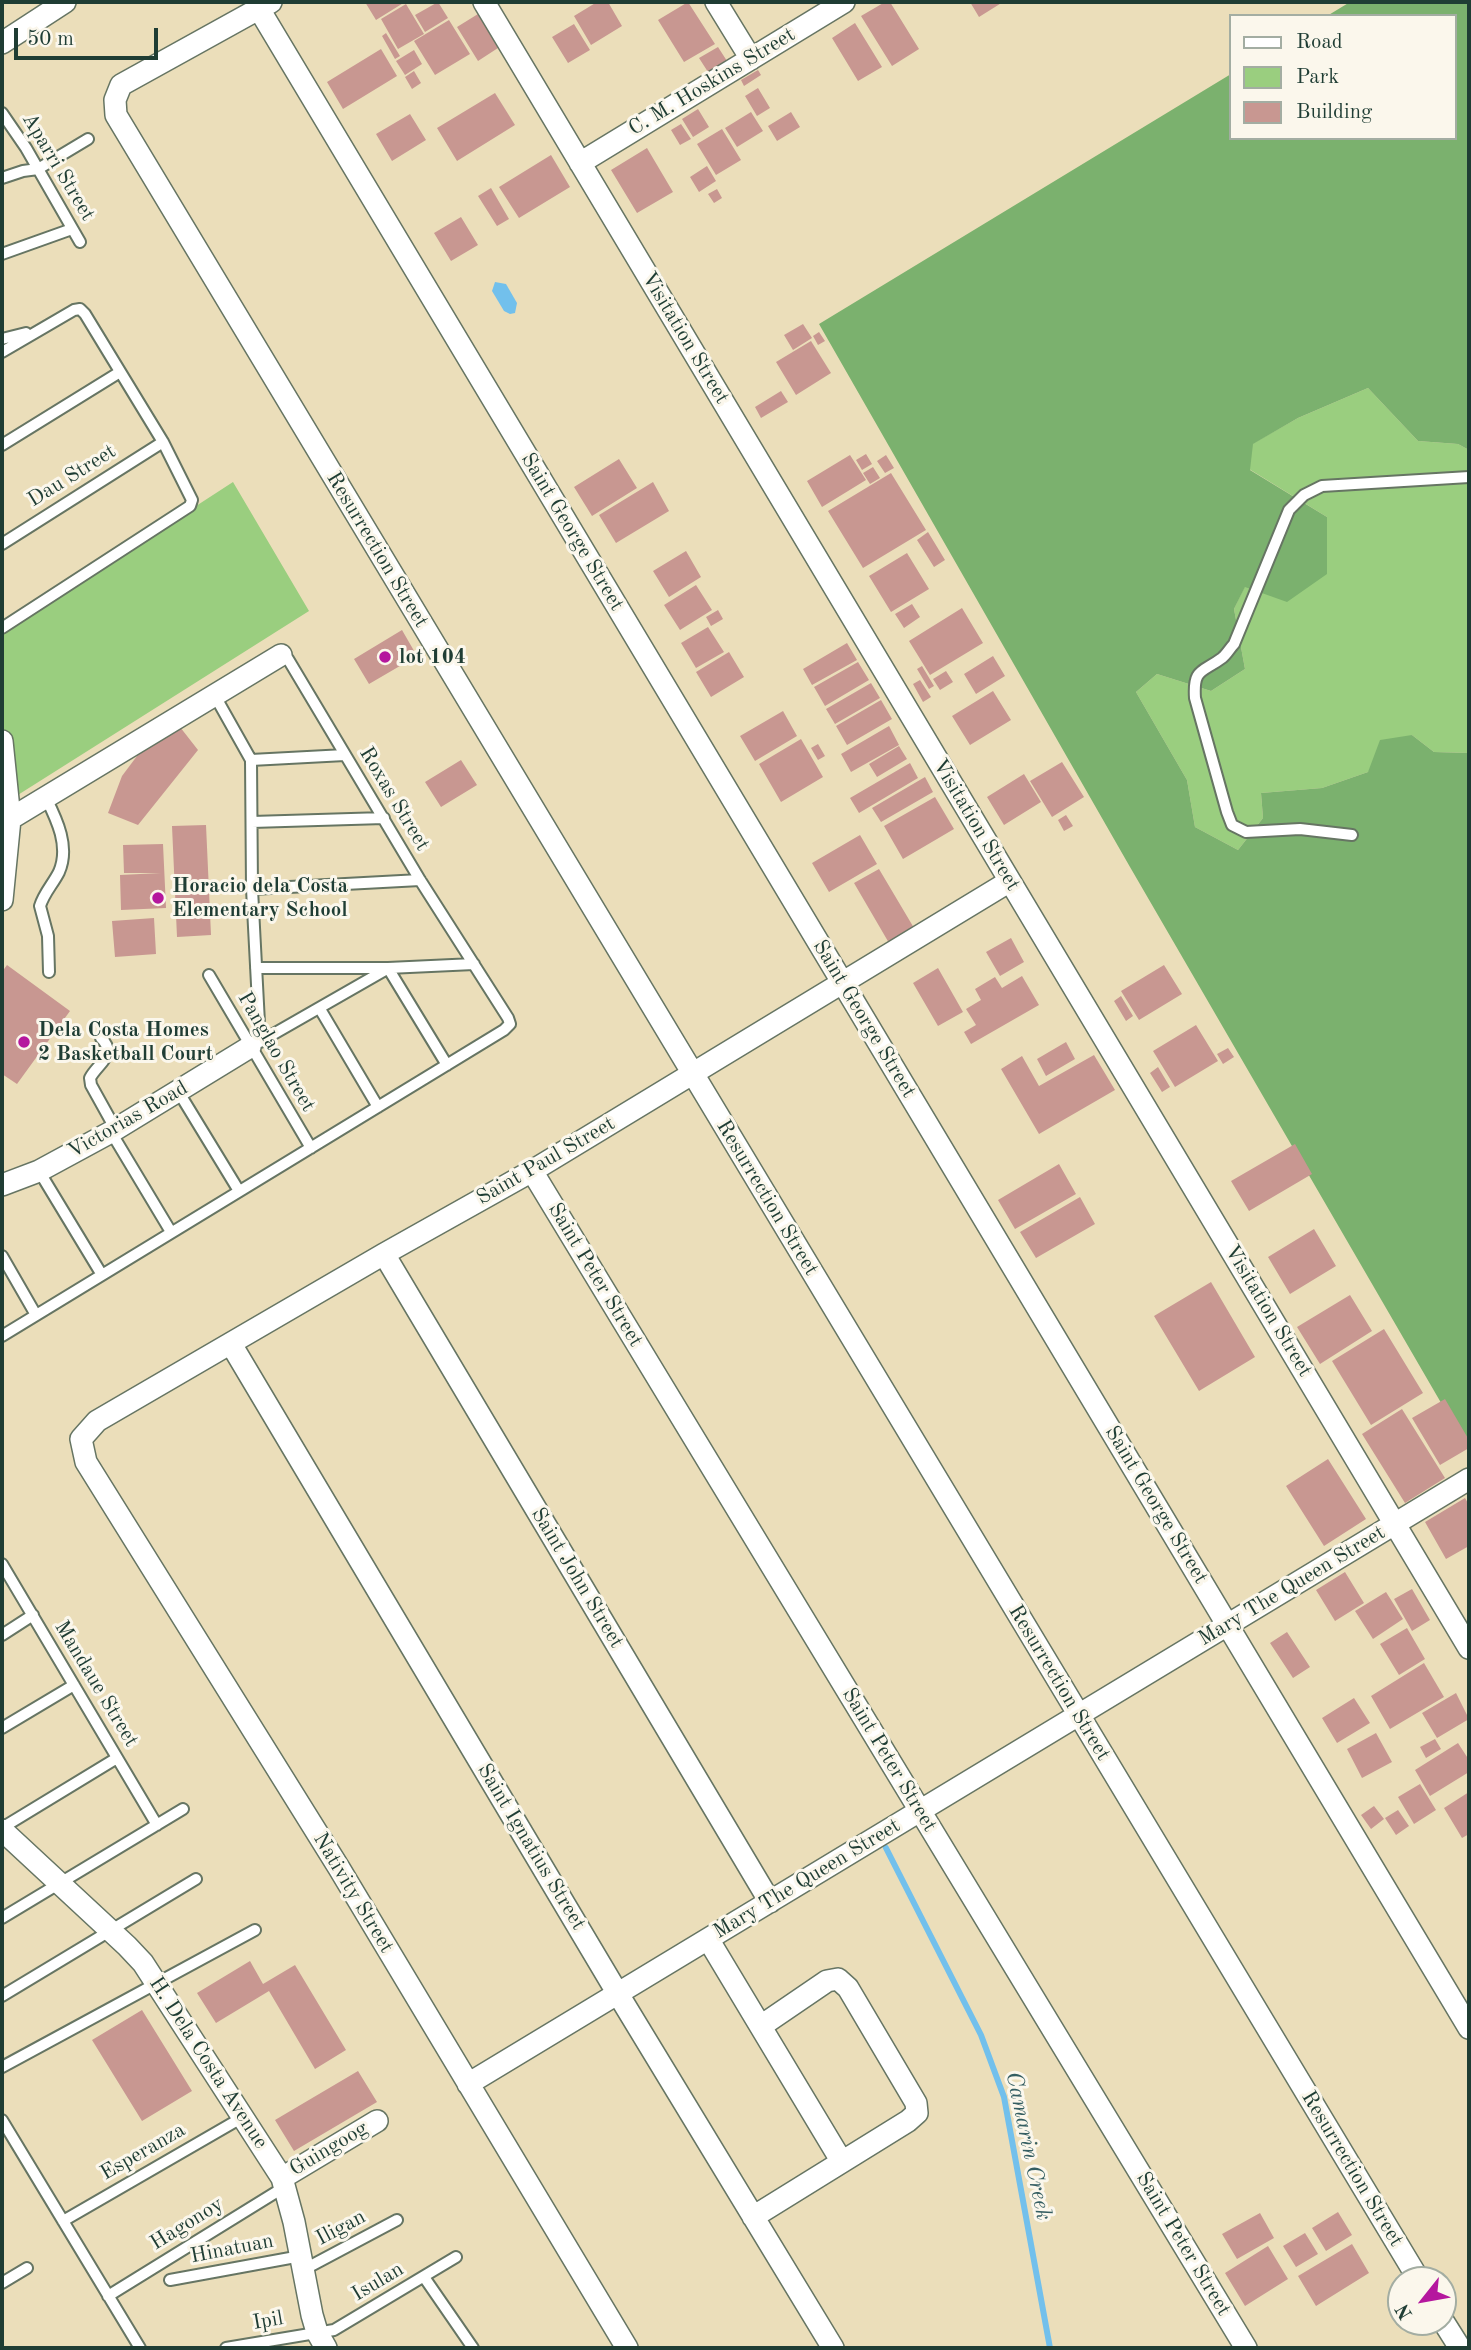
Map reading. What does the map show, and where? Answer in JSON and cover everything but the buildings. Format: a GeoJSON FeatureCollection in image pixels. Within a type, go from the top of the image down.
{"type":"FeatureCollection","features":[{"type":"Feature","properties":{"kind":"street"},"geometry":{"type":"LineString","coordinates":[[2,43],[65,2]]}},
{"type":"Feature","properties":{"kind":"street","name":"Visitation Street"},"geometry":{"type":"LineString","coordinates":[[484,2],[1469,1648]]}},
{"type":"Feature","properties":{"kind":"street"},"geometry":{"type":"LineString","coordinates":[[716,2],[751,58]]}},
{"type":"Feature","properties":{"kind":"street","name":"C. M. Hoskins Street"},"geometry":{"type":"LineString","coordinates":[[580,163],[844,2]]}},
{"type":"Feature","properties":{"kind":"street","name":"Resurrection Street"},"geometry":{"type":"LineString","coordinates":[[265,6],[121,85],[114,100],[116,115],[1411,2266]]}},
{"type":"Feature","properties":{"kind":"street","name":"Saint George Street"},"geometry":{"type":"LineString","coordinates":[[265,6],[843,983],[1469,2028]]}},
{"type":"Feature","properties":{"kind":"street"},"geometry":{"type":"LineString","coordinates":[[10,818],[281,655]]}},
{"type":"Feature","properties":{"kind":"street"},"geometry":{"type":"LineString","coordinates":[[2,741],[10,818],[2,900]]}},
{"type":"Feature","properties":{"kind":"street","name":"Saint Paul Street"},"geometry":{"type":"LineString","coordinates":[[81,1439],[97,1421],[532,1171],[1010,881]]}},
{"type":"Feature","properties":{"kind":"street","name":"Victorias Road"},"geometry":{"type":"LineString","coordinates":[[2,1185],[39,1171],[113,1131],[255,1045]]}},
{"type":"Feature","properties":{"kind":"street","name":"Saint Peter Street"},"geometry":{"type":"LineString","coordinates":[[532,1171],[1246,2348]]}},
{"type":"Feature","properties":{"kind":"street","name":"Saint John Street"},"geometry":{"type":"LineString","coordinates":[[384,1254],[770,1902]]}},
{"type":"Feature","properties":{"kind":"street","name":"Saint Ignatius Street"},"geometry":{"type":"LineString","coordinates":[[231,1345],[833,2348]]}},
{"type":"Feature","properties":{"kind":"street","name":"Nativity Street"},"geometry":{"type":"LineString","coordinates":[[81,1439],[86,1462],[339,1868],[627,2348]]}},
{"type":"Feature","properties":{"kind":"street","name":"Mary The Queen Street"},"geometry":{"type":"LineString","coordinates":[[468,2084],[1469,1479]]}},
{"type":"Feature","properties":{"kind":"street","name":"H. Dela Costa Avenue"},"geometry":{"type":"LineString","coordinates":[[2,1829],[143,1963],[284,2182],[322,2340]]}},
{"type":"Feature","properties":{"kind":"street"},"geometry":{"type":"LineString","coordinates":[[708,1939],[842,2162]]}},
{"type":"Feature","properties":{"kind":"street"},"geometry":{"type":"LineString","coordinates":[[753,2217],[908,2121],[916,2113],[916,2103],[848,1988],[838,1979],[827,1981],[761,2026]]}},
{"type":"Feature","properties":{"kind":"street","name":"Guingoog"},"geometry":{"type":"LineString","coordinates":[[284,2182],[377,2121]]}},
{"type":"Feature","properties":{"kind":"lane","name":"Aparri Street"},"geometry":{"type":"LineString","coordinates":[[2,113],[80,242]]}},
{"type":"Feature","properties":{"kind":"lane"},"geometry":{"type":"LineString","coordinates":[[2,178],[38,169],[88,139]]}},
{"type":"Feature","properties":{"kind":"lane"},"geometry":{"type":"LineString","coordinates":[[2,254],[72,229]]}},
{"type":"Feature","properties":{"kind":"lane"},"geometry":{"type":"LineString","coordinates":[[2,352],[80,309],[163,442],[192,500],[190,506],[2,628]]}},
{"type":"Feature","properties":{"kind":"lane"},"geometry":{"type":"LineString","coordinates":[[2,339],[39,330]]}},
{"type":"Feature","properties":{"kind":"lane"},"geometry":{"type":"LineString","coordinates":[[2,445],[120,372]]}},
{"type":"Feature","properties":{"kind":"lane","name":"Dau Street"},"geometry":{"type":"LineString","coordinates":[[2,544],[163,442]]}},
{"type":"Feature","properties":{"kind":"lane"},"geometry":{"type":"LineString","coordinates":[[1352,835],[1300,829],[1246,832],[1232,825],[1195,698],[1194,682],[1202,669],[1223,657],[1234,644],[1290,510],[1304,495],[1322,486],[1469,477]]}},
{"type":"Feature","properties":{"kind":"lane","name":"Roxas Street"},"geometry":{"type":"LineString","coordinates":[[281,655],[288,659],[508,1018],[510,1024],[505,1030],[447,1065]]}},
{"type":"Feature","properties":{"kind":"lane"},"geometry":{"type":"LineString","coordinates":[[215,695],[251,760],[255,1045],[388,968]]}},
{"type":"Feature","properties":{"kind":"lane"},"geometry":{"type":"LineString","coordinates":[[251,760],[345,755]]}},
{"type":"Feature","properties":{"kind":"lane"},"geometry":{"type":"LineString","coordinates":[[46,798],[60,831],[63,848],[63,859],[58,872],[40,906],[49,949],[49,972]]}},
{"type":"Feature","properties":{"kind":"lane"},"geometry":{"type":"LineString","coordinates":[[252,822],[384,818]]}},
{"type":"Feature","properties":{"kind":"lane"},"geometry":{"type":"LineString","coordinates":[[252,889],[421,880]]}},
{"type":"Feature","properties":{"kind":"lane"},"geometry":{"type":"LineString","coordinates":[[256,968],[388,968],[474,964]]}},
{"type":"Feature","properties":{"kind":"lane"},"geometry":{"type":"LineString","coordinates":[[2,1336],[447,1065],[388,968]]}},
{"type":"Feature","properties":{"kind":"lane","name":"Panglao Street"},"geometry":{"type":"LineString","coordinates":[[209,975],[255,1045],[311,1148]]}},
{"type":"Feature","properties":{"kind":"lane"},"geometry":{"type":"LineString","coordinates":[[320,1009],[378,1107]]}},
{"type":"Feature","properties":{"kind":"lane"},"geometry":{"type":"LineString","coordinates":[[101,1038],[109,1051],[106,1059],[90,1078],[91,1086],[113,1131],[172,1232]]}},
{"type":"Feature","properties":{"kind":"lane"},"geometry":{"type":"LineString","coordinates":[[178,1091],[239,1191]]}},
{"type":"Feature","properties":{"kind":"lane"},"geometry":{"type":"LineString","coordinates":[[39,1171],[102,1275]]}},
{"type":"Feature","properties":{"kind":"lane"},"geometry":{"type":"LineString","coordinates":[[2,1256],[36,1315]]}},
{"type":"Feature","properties":{"kind":"lane","name":"Mandaue Street"},"geometry":{"type":"LineString","coordinates":[[2,1564],[157,1825]]}},
{"type":"Feature","properties":{"kind":"lane"},"geometry":{"type":"LineString","coordinates":[[2,1635],[33,1615]]}},
{"type":"Feature","properties":{"kind":"lane"},"geometry":{"type":"LineString","coordinates":[[2,1728],[74,1685]]}},
{"type":"Feature","properties":{"kind":"lane"},"geometry":{"type":"LineString","coordinates":[[2,1829],[117,1758]]}},
{"type":"Feature","properties":{"kind":"lane"},"geometry":{"type":"LineString","coordinates":[[2,1918],[183,1809]]}},
{"type":"Feature","properties":{"kind":"lane"},"geometry":{"type":"LineString","coordinates":[[2,1996],[196,1879]]}},
{"type":"Feature","properties":{"kind":"lane"},"geometry":{"type":"LineString","coordinates":[[2,2067],[255,1930]]}},
{"type":"Feature","properties":{"kind":"lane","name":"Esperanza"},"geometry":{"type":"LineString","coordinates":[[63,2221],[243,2117]]}},
{"type":"Feature","properties":{"kind":"lane"},"geometry":{"type":"LineString","coordinates":[[2,2120],[140,2348]]}},
{"type":"Feature","properties":{"kind":"lane","name":"Hagonoy"},"geometry":{"type":"LineString","coordinates":[[108,2296],[284,2182]]}},
{"type":"Feature","properties":{"kind":"lane","name":"Iligan"},"geometry":{"type":"LineString","coordinates":[[302,2263],[397,2220]]}},
{"type":"Feature","properties":{"kind":"lane","name":"Isulan"},"geometry":{"type":"LineString","coordinates":[[322,2340],[334,2330],[456,2257]]}},
{"type":"Feature","properties":{"kind":"lane","name":"Hinatuan"},"geometry":{"type":"LineString","coordinates":[[170,2280],[302,2263]]}},
{"type":"Feature","properties":{"kind":"lane"},"geometry":{"type":"LineString","coordinates":[[2,2283],[27,2268]]}},
{"type":"Feature","properties":{"kind":"lane"},"geometry":{"type":"LineString","coordinates":[[424,2277],[469,2347]]}},
{"type":"Feature","properties":{"kind":"lane","name":"Ipil"},"geometry":{"type":"LineString","coordinates":[[226,2348],[322,2340]]}},
{"type":"Feature","properties":{"kind":"green space"},"geometry":{"type":"Polygon","coordinates":[[[1350,2],[1469,2],[1469,450],[1458,444],[1418,441],[1368,388],[1298,418],[1253,444],[1250,470],[1327,517],[1327,574],[1287,602],[1245,587],[1234,609],[1245,669],[1211,691],[1157,674],[1136,692],[1187,780],[1195,827],[1238,850],[1263,818],[1261,793],[1322,788],[1368,772],[1380,740],[1412,735],[1434,752],[1469,753],[1469,1451],[819,324],[1230,75],[1230,140],[1457,140],[1457,14],[1330,14],[1350,2]]]}},
{"type":"Feature","properties":{"kind":"green space"},"geometry":{"type":"Polygon","coordinates":[[[1368,388],[1418,441],[1458,444],[1469,450],[1469,753],[1434,752],[1412,735],[1368,772],[1322,788],[1261,793],[1263,818],[1238,850],[1195,827],[1187,780],[1136,692],[1157,674],[1211,691],[1245,669],[1234,609],[1245,586],[1327,517],[1249,469],[1252,444],[1298,418],[1368,388]]]}},
{"type":"Feature","properties":{"kind":"green space"},"geometry":{"type":"Polygon","coordinates":[[[233,482],[309,611],[2,805],[2,632],[233,482]]]}},
{"type":"Feature","properties":{"kind":"water"},"geometry":{"type":"Polygon","coordinates":[[[495,282],[506,284],[517,303],[515,313],[504,311],[492,291],[495,282]]]}},
{"type":"Feature","properties":{"kind":"waterway","name":"Camarin Creek"},"geometry":{"type":"LineString","coordinates":[[886,1848],[981,2035],[1004,2097],[1050,2348]]}},
{"type":"Feature","properties":{"kind":"place","name":"lot 104"},"geometry":{"type":"Point","coordinates":[385,657]}},
{"type":"Feature","properties":{"kind":"place","name":"Horacio dela Costa Elementary School"},"geometry":{"type":"Point","coordinates":[158,898]}},
{"type":"Feature","properties":{"kind":"place","name":"Dela Costa Homes 2 Basketball Court"},"geometry":{"type":"Point","coordinates":[24,1042]}}]}
